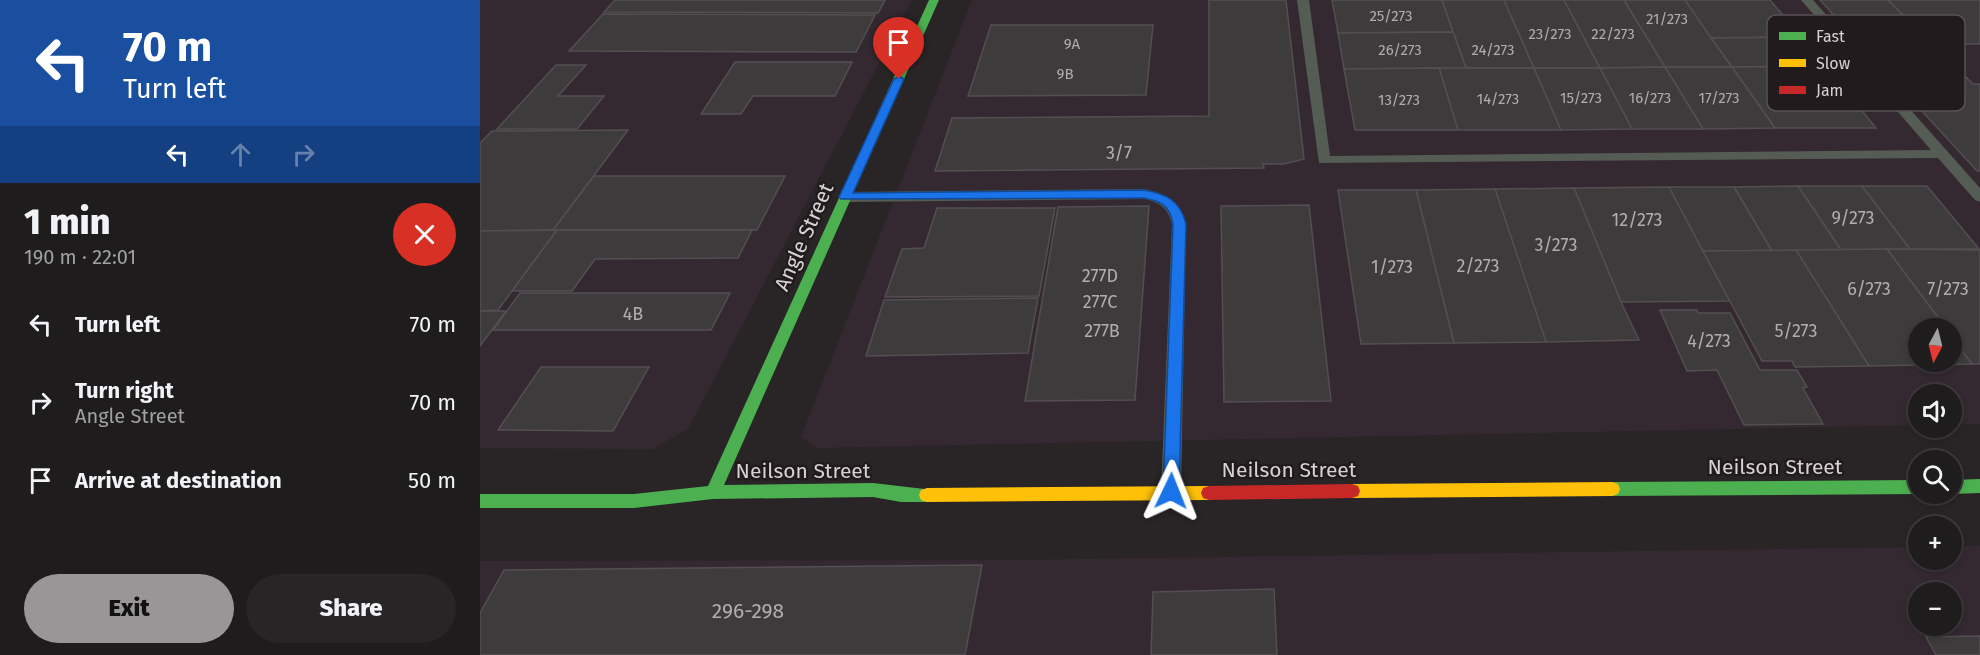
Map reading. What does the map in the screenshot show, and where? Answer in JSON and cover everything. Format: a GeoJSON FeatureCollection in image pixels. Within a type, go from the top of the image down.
{"type":"FeatureCollection","features":[{"type":"Feature","properties":{"kind":"main road","name":"Angle Street"},"geometry":{"type":"LineString","coordinates":[[713,492],[934,0]]}},
{"type":"Feature","properties":{"kind":"main road"},"geometry":{"type":"LineString","coordinates":[[1962,487],[1980,486]]}},
{"type":"Feature","properties":{"kind":"main road","name":"Neilson Street"},"geometry":{"type":"LineString","coordinates":[[480,501],[634,501],[713,492],[873,490],[901,495],[1171,491],[1908,487]]}},
{"type":"Feature","properties":{"kind":"lane"},"geometry":{"type":"LineString","coordinates":[[1303,0],[1324,159],[1943,154]]}},
{"type":"Feature","properties":{"kind":"lane"},"geometry":{"type":"LineString","coordinates":[[1808,0],[1821,15]]}},
{"type":"Feature","properties":{"kind":"lane"},"geometry":{"type":"LineString","coordinates":[[1905,111],[1980,197]]}},
{"type":"Feature","properties":{"kind":"lane"},"geometry":{"type":"LineString","coordinates":[[845,197],[1144,194],[1161,197],[1171,204],[1177,213],[1179,224],[1171,491]]}},
{"type":"Feature","properties":{"kind":"shaded area"},"geometry":{"type":"Polygon","coordinates":[[[480,0],[912,0],[688,429],[652,449],[480,448],[480,0]]]}},
{"type":"Feature","properties":{"kind":"shaded area"},"geometry":{"type":"Polygon","coordinates":[[[972,0],[1980,0],[1980,424],[1962,424],[1962,384],[1908,384],[1908,425],[817,448],[801,437],[972,0]]]}},
{"type":"Feature","properties":{"kind":"shaded area"},"geometry":{"type":"Polygon","coordinates":[[[1962,546],[1980,546],[1980,655],[480,655],[480,561],[1017,560],[1908,547],[1908,570],[1962,570],[1962,546]]]}},
{"type":"Feature","properties":{"kind":"building"},"geometry":{"type":"Polygon","coordinates":[[[615,0],[885,0],[878,13],[604,12],[615,0]]]}},
{"type":"Feature","properties":{"kind":"building"},"geometry":{"type":"Polygon","coordinates":[[[1209,0],[1286,0],[1304,159],[1284,164],[1263,164],[1264,168],[935,171],[952,118],[1209,116],[1209,0]]]}},
{"type":"Feature","properties":{"kind":"building"},"geometry":{"type":"Polygon","coordinates":[[[1332,0],[1442,0],[1453,32],[1338,33],[1332,0]]]}},
{"type":"Feature","properties":{"kind":"building"},"geometry":{"type":"Polygon","coordinates":[[[1442,0],[1504,0],[1534,68],[1466,68],[1442,0]]]}},
{"type":"Feature","properties":{"kind":"building"},"geometry":{"type":"Polygon","coordinates":[[[1504,0],[1564,0],[1600,68],[1534,68],[1504,0]]]}},
{"type":"Feature","properties":{"kind":"building"},"geometry":{"type":"Polygon","coordinates":[[[1564,0],[1624,0],[1665,67],[1600,68],[1564,0]]]}},
{"type":"Feature","properties":{"kind":"building"},"geometry":{"type":"Polygon","coordinates":[[[1624,0],[1685,0],[1732,67],[1665,67],[1624,0]]]}},
{"type":"Feature","properties":{"kind":"building"},"geometry":{"type":"Polygon","coordinates":[[[1685,0],[1770,0],[1783,15],[1767,15],[1767,37],[1711,38],[1685,0]]]}},
{"type":"Feature","properties":{"kind":"building"},"geometry":{"type":"Polygon","coordinates":[[[1820,0],[1888,0],[1903,15],[1834,15],[1820,0]]]}},
{"type":"Feature","properties":{"kind":"building"},"geometry":{"type":"Polygon","coordinates":[[[1888,0],[1980,0],[1980,44],[1965,44],[1965,15],[1903,15],[1888,0]]]}},
{"type":"Feature","properties":{"kind":"building"},"geometry":{"type":"Polygon","coordinates":[[[603,14],[875,15],[856,52],[569,51],[603,14]]]}},
{"type":"Feature","properties":{"kind":"building"},"geometry":{"type":"Polygon","coordinates":[[[991,25],[1153,25],[1146,95],[968,96],[991,25]]]}},
{"type":"Feature","properties":{"kind":"building"},"geometry":{"type":"Polygon","coordinates":[[[1453,32],[1466,68],[1344,69],[1338,33],[1453,32]]]}},
{"type":"Feature","properties":{"kind":"building"},"geometry":{"type":"Polygon","coordinates":[[[1767,37],[1767,67],[1732,67],[1711,38],[1767,37]]]}},
{"type":"Feature","properties":{"kind":"building"},"geometry":{"type":"Polygon","coordinates":[[[735,62],[852,62],[835,96],[753,96],[741,114],[701,114],[735,62]]]}},
{"type":"Feature","properties":{"kind":"building"},"geometry":{"type":"Polygon","coordinates":[[[556,65],[586,65],[558,96],[604,96],[577,129],[497,129],[556,65]]]}},
{"type":"Feature","properties":{"kind":"building"},"geometry":{"type":"Polygon","coordinates":[[[1665,67],[1732,67],[1775,128],[1703,129],[1665,67]]]}},
{"type":"Feature","properties":{"kind":"building"},"geometry":{"type":"Polygon","coordinates":[[[1665,67],[1703,129],[1632,129],[1600,68],[1665,67]]]}},
{"type":"Feature","properties":{"kind":"building"},"geometry":{"type":"Polygon","coordinates":[[[1732,67],[1767,67],[1767,111],[1862,111],[1876,128],[1775,128],[1732,67]]]}},
{"type":"Feature","properties":{"kind":"building"},"geometry":{"type":"Polygon","coordinates":[[[1439,68],[1534,68],[1561,130],[1458,130],[1439,68]]]}},
{"type":"Feature","properties":{"kind":"building"},"geometry":{"type":"Polygon","coordinates":[[[1439,68],[1458,130],[1355,130],[1344,69],[1439,68]]]}},
{"type":"Feature","properties":{"kind":"building"},"geometry":{"type":"Polygon","coordinates":[[[1534,68],[1600,68],[1632,129],[1561,130],[1534,68]]]}},
{"type":"Feature","properties":{"kind":"building"},"geometry":{"type":"Polygon","coordinates":[[[1965,76],[1973,84],[1980,84],[1980,171],[1977,171],[1922,111],[1965,111],[1965,76]]]}},
{"type":"Feature","properties":{"kind":"building"},"geometry":{"type":"Polygon","coordinates":[[[628,130],[553,230],[480,231],[480,143],[492,131],[628,130]]]}},
{"type":"Feature","properties":{"kind":"building"},"geometry":{"type":"Polygon","coordinates":[[[594,176],[785,176],[757,230],[553,230],[594,176]]]}},
{"type":"Feature","properties":{"kind":"building"},"geometry":{"type":"Polygon","coordinates":[[[1798,186],[1862,186],[1910,249],[1841,250],[1798,186]]]}},
{"type":"Feature","properties":{"kind":"building"},"geometry":{"type":"Polygon","coordinates":[[[1798,186],[1841,250],[1772,251],[1734,187],[1798,186]]]}},
{"type":"Feature","properties":{"kind":"building"},"geometry":{"type":"Polygon","coordinates":[[[1862,186],[1927,186],[1979,249],[1910,249],[1862,186]]]}},
{"type":"Feature","properties":{"kind":"building"},"geometry":{"type":"Polygon","coordinates":[[[1669,187],[1730,301],[1621,302],[1574,188],[1669,187]]]}},
{"type":"Feature","properties":{"kind":"building"},"geometry":{"type":"Polygon","coordinates":[[[1669,187],[1734,187],[1772,251],[1703,251],[1669,187]]]}},
{"type":"Feature","properties":{"kind":"building"},"geometry":{"type":"Polygon","coordinates":[[[1574,188],[1639,340],[1546,342],[1495,189],[1574,188]]]}},
{"type":"Feature","properties":{"kind":"building"},"geometry":{"type":"Polygon","coordinates":[[[1495,189],[1546,342],[1454,343],[1416,190],[1495,189]]]}},
{"type":"Feature","properties":{"kind":"building"},"geometry":{"type":"Polygon","coordinates":[[[1338,190],[1416,190],[1454,343],[1361,344],[1338,190]]]}},
{"type":"Feature","properties":{"kind":"building"},"geometry":{"type":"Polygon","coordinates":[[[1309,205],[1331,401],[1224,402],[1221,206],[1309,205]]]}},
{"type":"Feature","properties":{"kind":"building"},"geometry":{"type":"Polygon","coordinates":[[[1149,206],[1135,400],[1025,401],[1058,207],[1149,206]]]}},
{"type":"Feature","properties":{"kind":"building"},"geometry":{"type":"Polygon","coordinates":[[[937,208],[1055,208],[1039,296],[885,297],[902,249],[924,248],[937,208]]]}},
{"type":"Feature","properties":{"kind":"building"},"geometry":{"type":"Polygon","coordinates":[[[557,230],[498,310],[480,311],[480,231],[557,230]]]}},
{"type":"Feature","properties":{"kind":"building"},"geometry":{"type":"Polygon","coordinates":[[[557,230],[752,230],[738,258],[595,259],[572,291],[512,291],[557,230]]]}},
{"type":"Feature","properties":{"kind":"building"},"geometry":{"type":"Polygon","coordinates":[[[1887,249],[1939,318],[1908,318],[1908,365],[1869,366],[1796,250],[1887,249]]]}},
{"type":"Feature","properties":{"kind":"building"},"geometry":{"type":"Polygon","coordinates":[[[1887,249],[1980,250],[1980,364],[1972,364],[1962,350],[1962,318],[1939,318],[1887,249]]]}},
{"type":"Feature","properties":{"kind":"building"},"geometry":{"type":"Polygon","coordinates":[[[1796,250],[1869,366],[1795,367],[1792,361],[1762,361],[1703,251],[1796,250]]]}},
{"type":"Feature","properties":{"kind":"building"},"geometry":{"type":"Polygon","coordinates":[[[520,293],[730,293],[711,330],[493,330],[520,293]]]}},
{"type":"Feature","properties":{"kind":"building"},"geometry":{"type":"Polygon","coordinates":[[[1038,298],[1028,353],[866,356],[884,300],[1038,298]]]}},
{"type":"Feature","properties":{"kind":"building"},"geometry":{"type":"Polygon","coordinates":[[[1660,310],[1730,313],[1760,370],[1797,370],[1807,387],[1803,388],[1823,424],[1744,425],[1717,370],[1687,371],[1660,310]]]}},
{"type":"Feature","properties":{"kind":"building"},"geometry":{"type":"Polygon","coordinates":[[[480,311],[506,311],[480,346],[480,311]]]}},
{"type":"Feature","properties":{"kind":"building"},"geometry":{"type":"Polygon","coordinates":[[[1962,350],[1972,364],[1962,364],[1962,350]]]}},
{"type":"Feature","properties":{"kind":"building"},"geometry":{"type":"Polygon","coordinates":[[[541,367],[649,367],[613,431],[498,430],[541,367]]]}},
{"type":"Feature","properties":{"kind":"building"},"geometry":{"type":"Polygon","coordinates":[[[982,565],[965,655],[480,655],[480,613],[504,570],[982,565]]]}},
{"type":"Feature","properties":{"kind":"building"},"geometry":{"type":"Polygon","coordinates":[[[1274,589],[1277,655],[1151,655],[1153,592],[1274,589]]]}},
{"type":"Feature","properties":{"kind":"building"},"geometry":{"type":"Polygon","coordinates":[[[1980,636],[1980,655],[1936,655],[1926,637],[1980,636]]]}},
{"type":"Feature","properties":{"kind":"traffic: fast"},"geometry":{"type":"LineString","coordinates":[[713,492],[934,0]]}},
{"type":"Feature","properties":{"kind":"traffic: fast"},"geometry":{"type":"LineString","coordinates":[[1962,487],[1980,486]]}},
{"type":"Feature","properties":{"kind":"traffic: fast"},"geometry":{"type":"LineString","coordinates":[[1612,489],[1908,487]]}},
{"type":"Feature","properties":{"kind":"traffic: fast"},"geometry":{"type":"LineString","coordinates":[[480,501],[634,501],[713,492],[873,490],[901,495],[927,495]]}},
{"type":"Feature","properties":{"kind":"traffic: slow"},"geometry":{"type":"LineString","coordinates":[[1352,491],[1612,489]]}},
{"type":"Feature","properties":{"kind":"traffic: slow"},"geometry":{"type":"LineString","coordinates":[[927,495],[1209,493]]}},
{"type":"Feature","properties":{"kind":"traffic: jam"},"geometry":{"type":"LineString","coordinates":[[1209,493],[1352,491]]}},
{"type":"Feature","properties":{"kind":"route"},"geometry":{"type":"LineString","coordinates":[[899,79],[845,197],[1144,194],[1161,197],[1171,204],[1177,213],[1179,224],[1171,491]]}}]}
